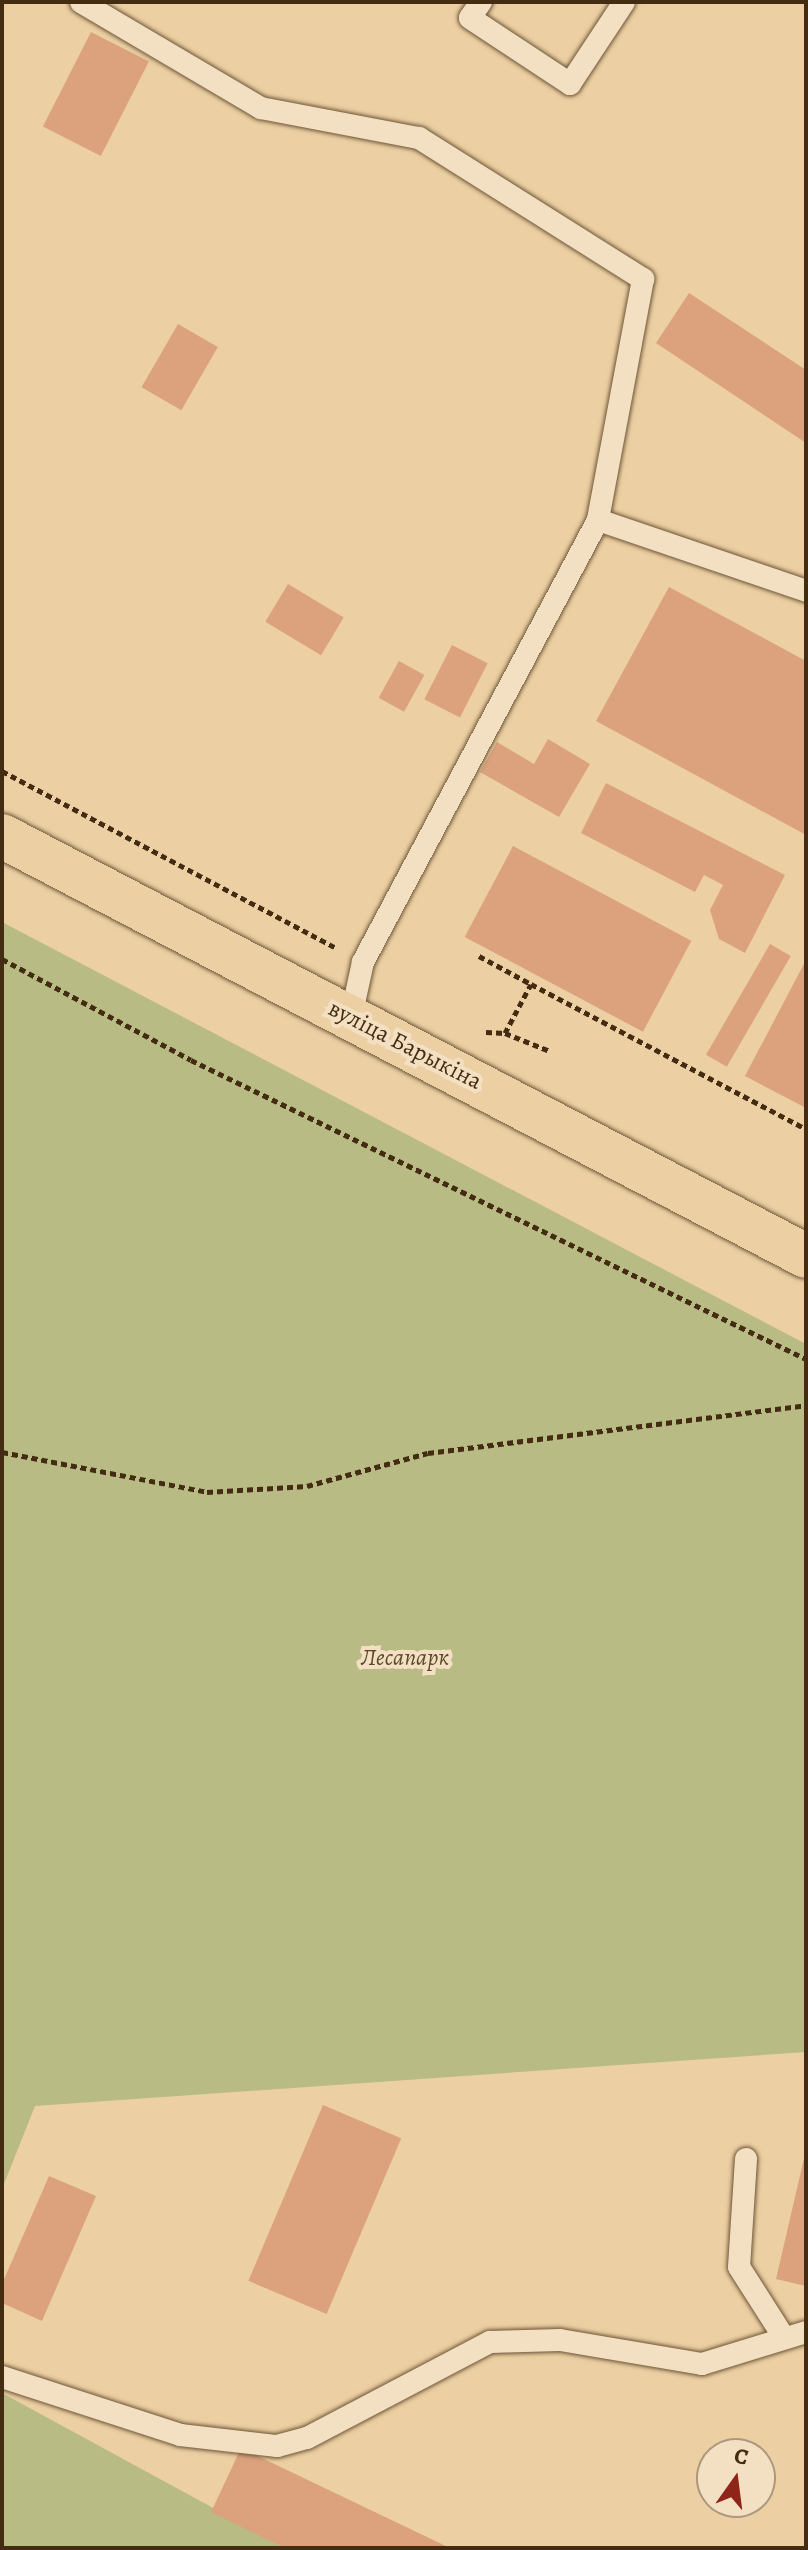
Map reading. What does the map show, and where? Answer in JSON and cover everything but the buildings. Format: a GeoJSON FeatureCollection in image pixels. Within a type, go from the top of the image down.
{"type":"FeatureCollection","features":[{"type":"Feature","properties":{"kind":"main road","name":"вуліца Барыкіна"},"geometry":{"type":"LineString","coordinates":[[2,836],[806,1256]]}},
{"type":"Feature","properties":{"kind":"lane"},"geometry":{"type":"LineString","coordinates":[[81,2],[261,108],[419,138],[643,279],[598,520],[363,962],[351,1017]]}},
{"type":"Feature","properties":{"kind":"lane"},"geometry":{"type":"LineString","coordinates":[[481,2],[470,18],[570,84],[624,2]]}},
{"type":"Feature","properties":{"kind":"lane"},"geometry":{"type":"LineString","coordinates":[[598,520],[806,591]]}},
{"type":"Feature","properties":{"kind":"lane"},"geometry":{"type":"LineString","coordinates":[[746,2159],[739,2267],[783,2336]]}},
{"type":"Feature","properties":{"kind":"lane"},"geometry":{"type":"LineString","coordinates":[[2,2377],[180,2435],[277,2446],[307,2438],[490,2342],[560,2340],[702,2364],[783,2336],[806,2332]]}},
{"type":"Feature","properties":{"kind":"path"},"geometry":{"type":"LineString","coordinates":[[2,771],[363,962]]}},
{"type":"Feature","properties":{"kind":"path"},"geometry":{"type":"LineString","coordinates":[[479,956],[806,1129]]}},
{"type":"Feature","properties":{"kind":"path"},"geometry":{"type":"LineString","coordinates":[[2,959],[191,1060],[806,1359]]}},
{"type":"Feature","properties":{"kind":"path"},"geometry":{"type":"LineString","coordinates":[[505,1033],[531,984]]}},
{"type":"Feature","properties":{"kind":"path"},"geometry":{"type":"LineString","coordinates":[[486,1032],[505,1033],[550,1051]]}},
{"type":"Feature","properties":{"kind":"path"},"geometry":{"type":"LineString","coordinates":[[2,1452],[207,1492],[307,1486],[428,1453],[806,1405]]}},
{"type":"Feature","properties":{"kind":"green space","name":"Лесапарк"},"geometry":{"type":"Polygon","coordinates":[[[2,922],[806,1344],[806,2052],[35,2106],[2,2189],[2,922]]]}},
{"type":"Feature","properties":{"kind":"green space"},"geometry":{"type":"Polygon","coordinates":[[[2,2393],[287,2548],[2,2548],[2,2393]]]}}]}
